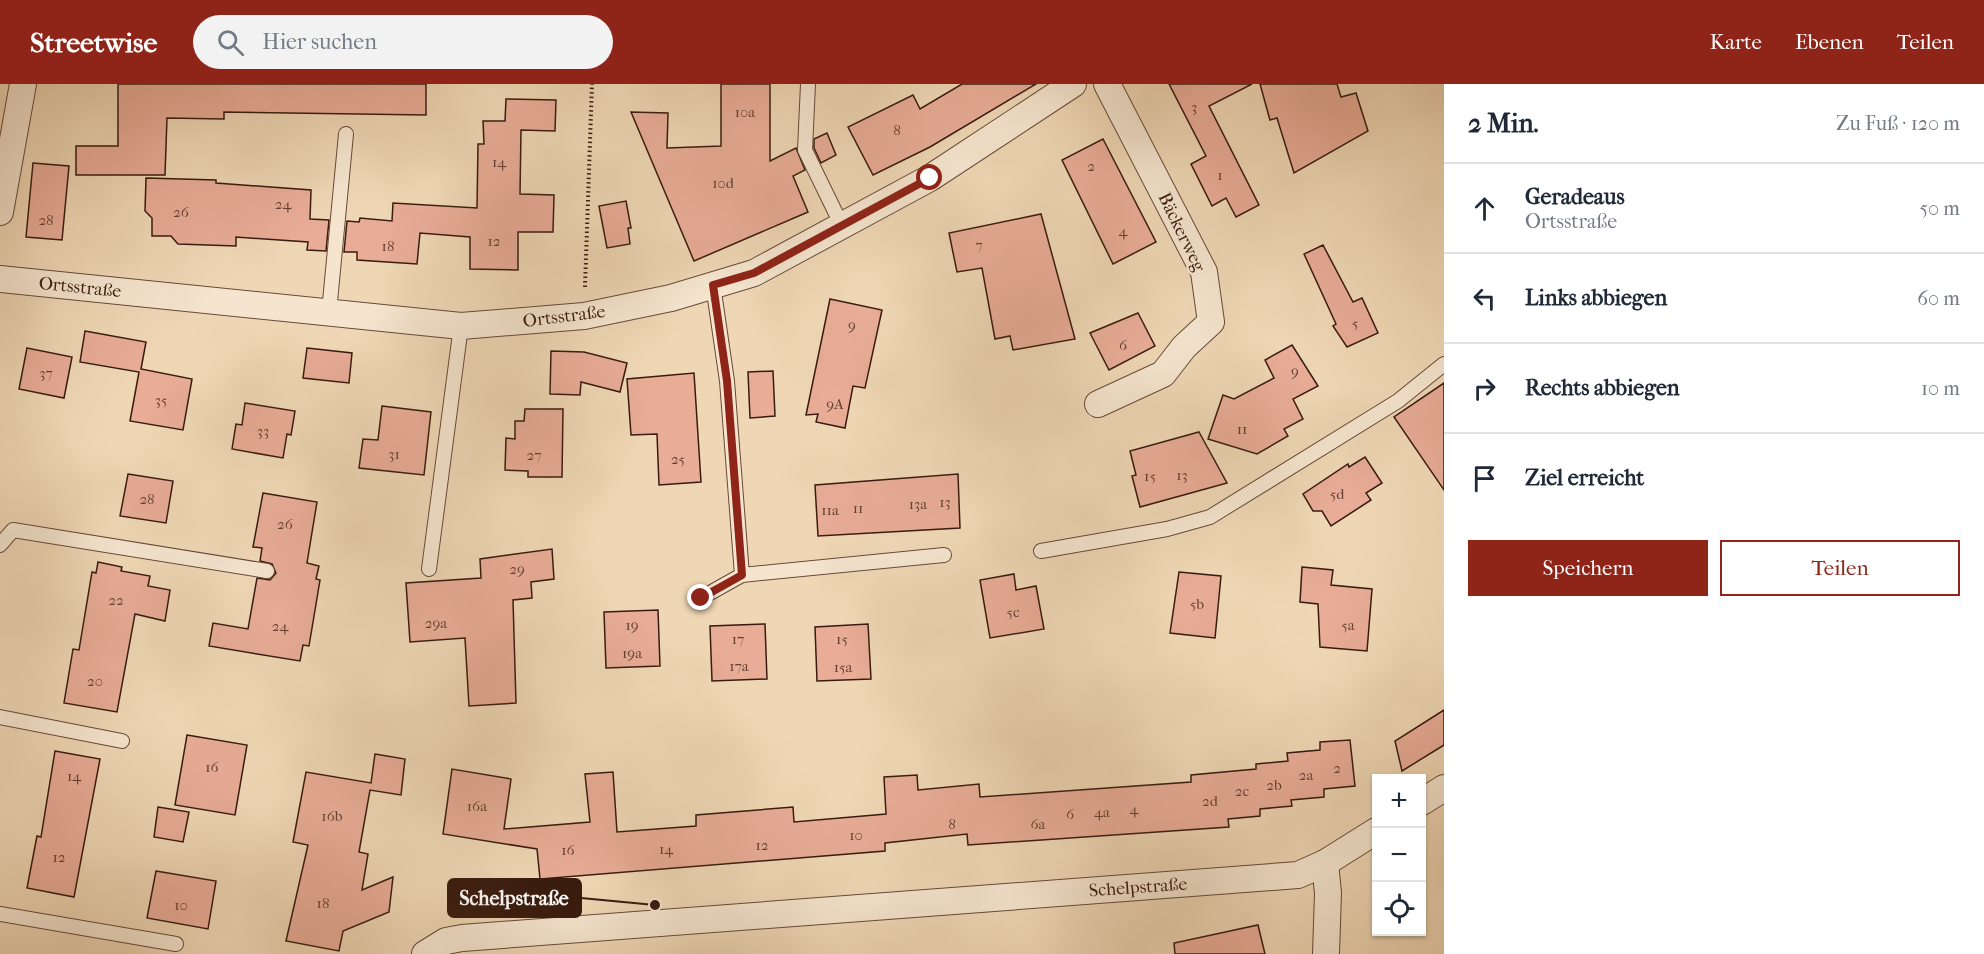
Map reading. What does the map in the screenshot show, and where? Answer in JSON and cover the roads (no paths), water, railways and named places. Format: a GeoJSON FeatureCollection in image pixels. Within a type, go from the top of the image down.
{"type":"FeatureCollection","features":[{"type":"Feature","properties":{"kind":"street"},"geometry":{"type":"LineString","coordinates":[[0,212],[23,84]]}},
{"type":"Feature","properties":{"kind":"street","name":"Ortsstraße"},"geometry":{"type":"LineString","coordinates":[[0,279],[461,326],[584,316],[671,298],[754,273],[930,178],[1073,84]]}},
{"type":"Feature","properties":{"kind":"street","name":"Bäckerweg"},"geometry":{"type":"LineString","coordinates":[[1098,404],[1163,374],[1184,347],[1211,322],[1204,272],[1107,84]]}},
{"type":"Feature","properties":{"kind":"street"},"geometry":{"type":"LineString","coordinates":[[1426,799],[1444,788]]}},
{"type":"Feature","properties":{"kind":"street","name":"Schelpstraße"},"geometry":{"type":"LineString","coordinates":[[425,954],[446,941],[462,938],[1286,876],[1298,874],[1325,863],[1372,834]]}},
{"type":"Feature","properties":{"kind":"street"},"geometry":{"type":"LineString","coordinates":[[1325,863],[1328,893],[1326,954]]}},
{"type":"Feature","properties":{"kind":"lane"},"geometry":{"type":"LineString","coordinates":[[808,84],[805,150],[842,226]]}},
{"type":"Feature","properties":{"kind":"lane"},"geometry":{"type":"LineString","coordinates":[[329,312],[346,134]]}},
{"type":"Feature","properties":{"kind":"lane"},"geometry":{"type":"LineString","coordinates":[[713,285],[727,381],[742,575]]}},
{"type":"Feature","properties":{"kind":"lane"},"geometry":{"type":"LineString","coordinates":[[429,569],[461,326]]}},
{"type":"Feature","properties":{"kind":"lane"},"geometry":{"type":"LineString","coordinates":[[1041,551],[1167,529],[1210,517],[1398,400],[1444,364]]}},
{"type":"Feature","properties":{"kind":"lane"},"geometry":{"type":"LineString","coordinates":[[0,545],[13,530],[267,571]]}},
{"type":"Feature","properties":{"kind":"lane"},"geometry":{"type":"LineString","coordinates":[[701,598],[742,575],[944,555]]}},
{"type":"Feature","properties":{"kind":"lane"},"geometry":{"type":"LineString","coordinates":[[0,717],[122,741]]}},
{"type":"Feature","properties":{"kind":"lane"},"geometry":{"type":"LineString","coordinates":[[0,914],[176,944]]}},
{"type":"Feature","properties":{"kind":"place","name":"Schelpstraße"},"geometry":{"type":"Point","coordinates":[655,905]}}]}
